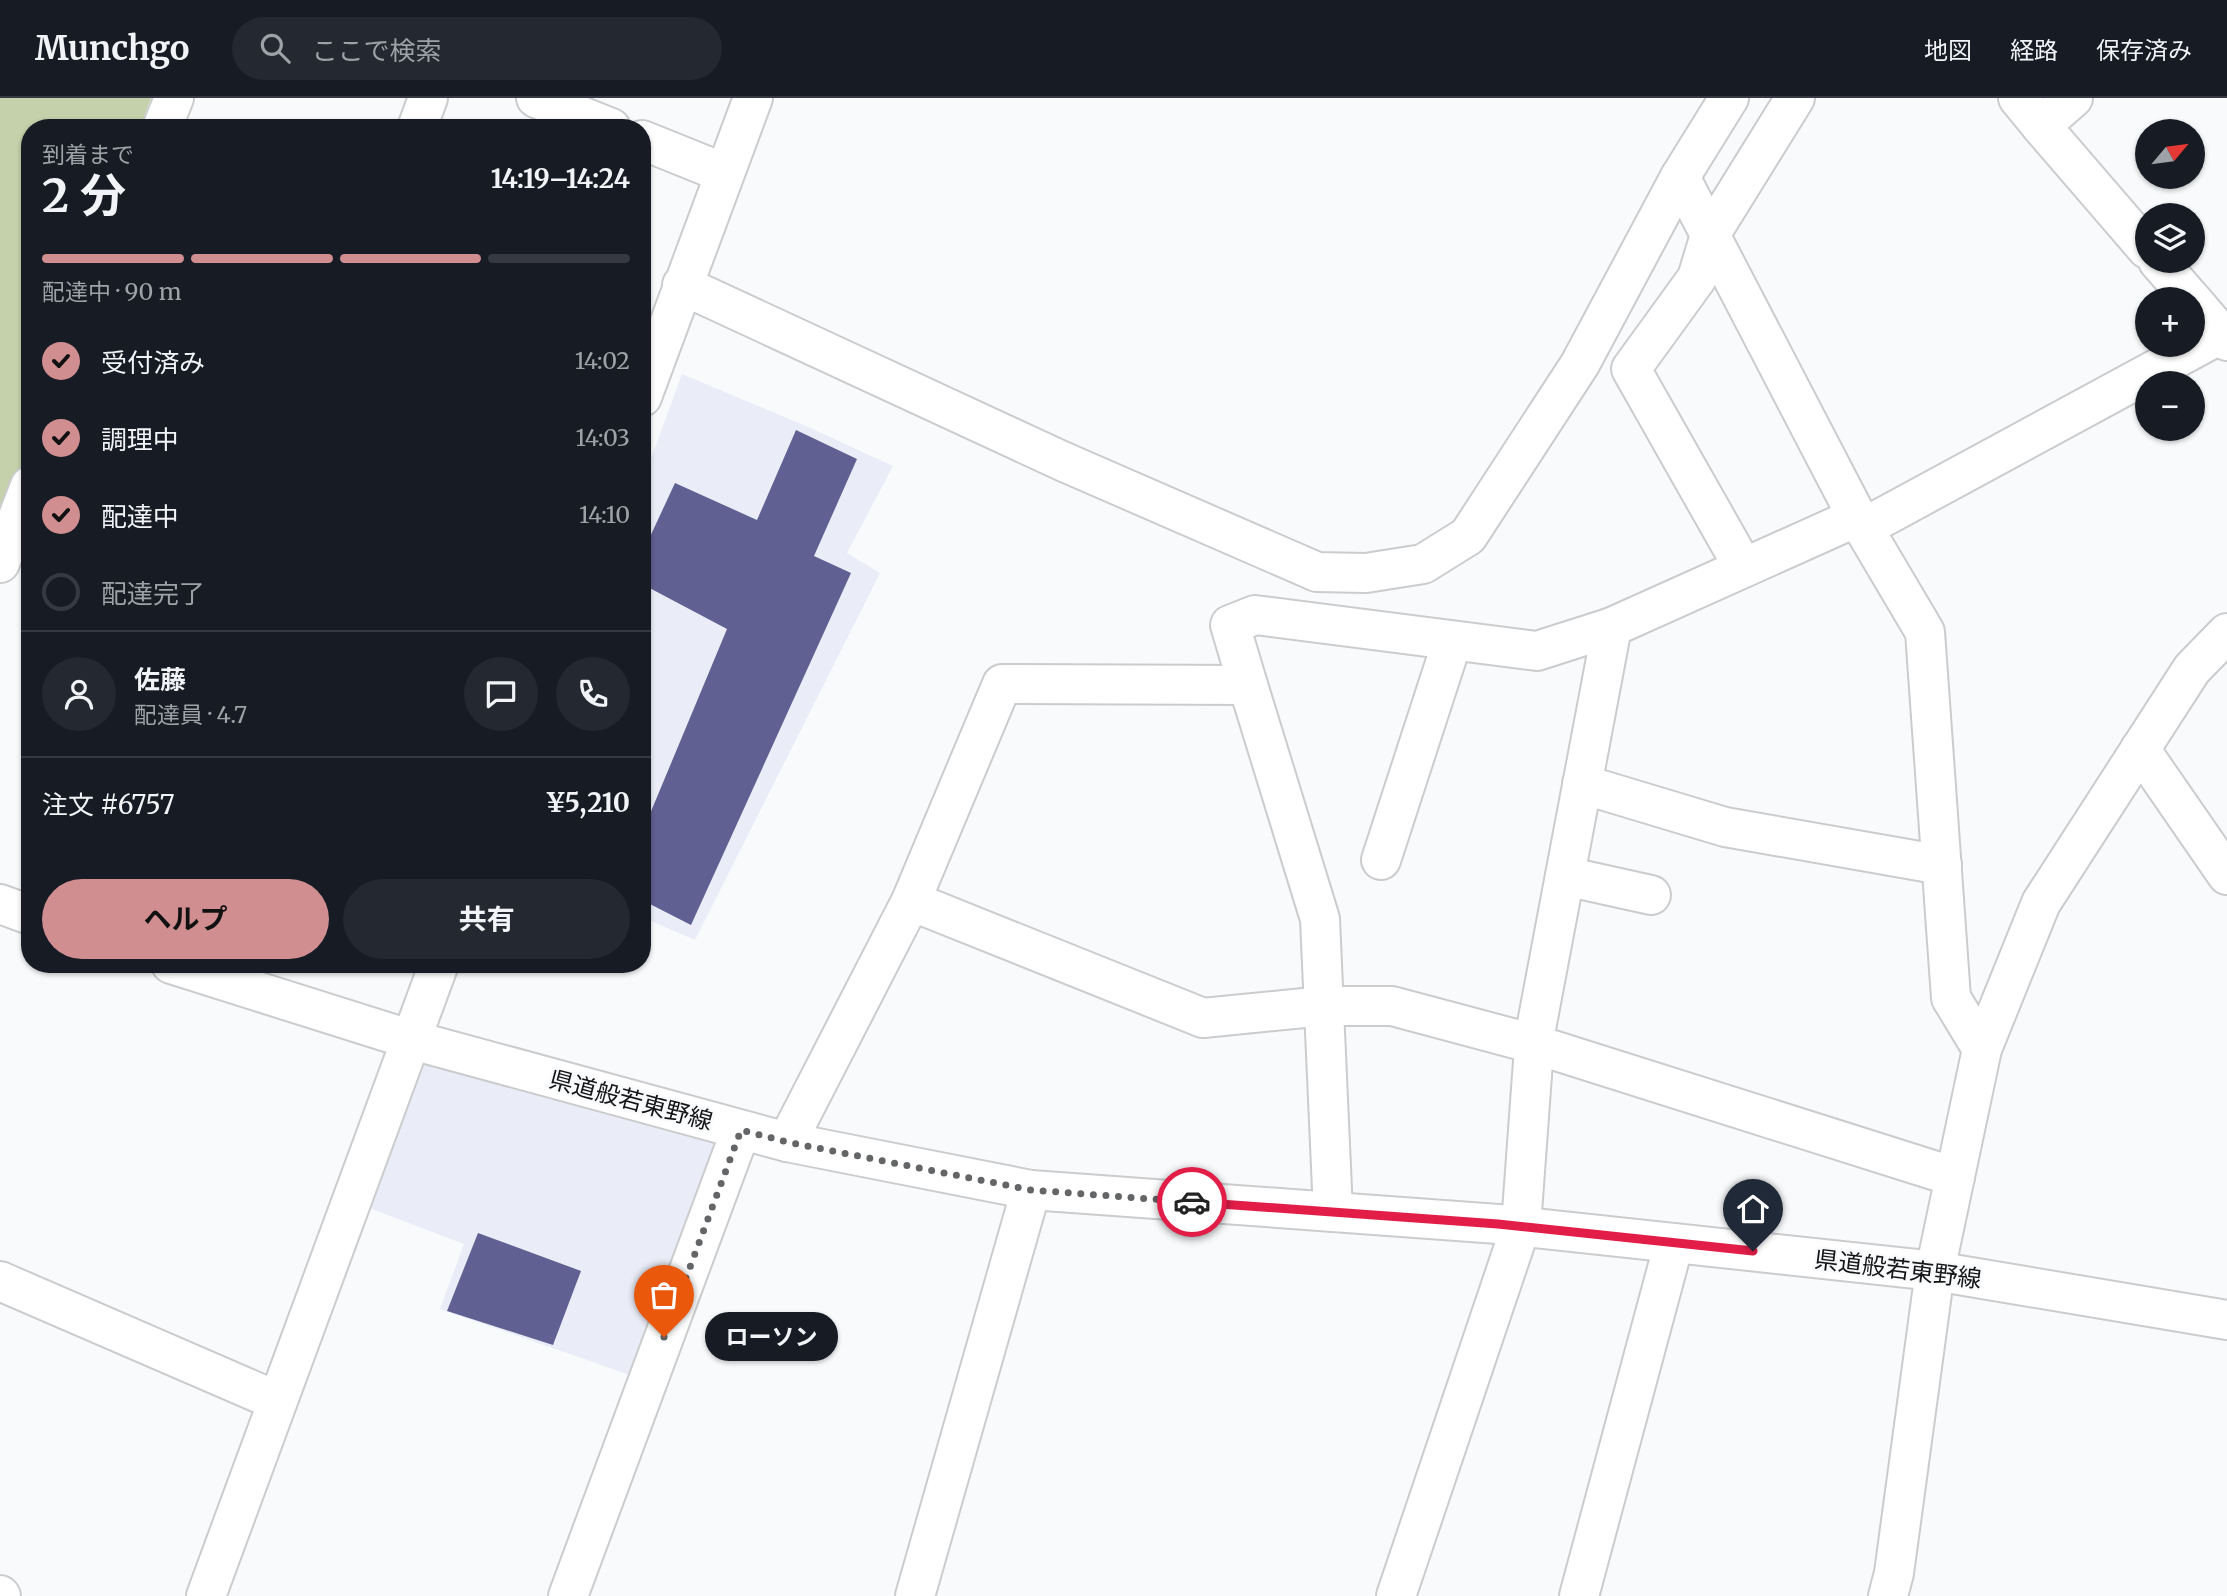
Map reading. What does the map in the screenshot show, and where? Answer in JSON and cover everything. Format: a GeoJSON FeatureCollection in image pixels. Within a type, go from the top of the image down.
{"type":"FeatureCollection","features":[{"type":"Feature","properties":{"kind":"street"},"geometry":{"type":"LineString","coordinates":[[166,119],[174,98]]}},
{"type":"Feature","properties":{"kind":"street"},"geometry":{"type":"LineString","coordinates":[[420,119],[428,98]]}},
{"type":"Feature","properties":{"kind":"street"},"geometry":{"type":"LineString","coordinates":[[536,98],[588,119]]}},
{"type":"Feature","properties":{"kind":"street"},"geometry":{"type":"LineString","coordinates":[[651,372],[753,98]]}},
{"type":"Feature","properties":{"kind":"street"},"geometry":{"type":"LineString","coordinates":[[682,285],[1062,461],[1317,572],[1366,573],[1423,564],[1468,536],[1580,364],[1679,177],[1729,98]]}},
{"type":"Feature","properties":{"kind":"street"},"geometry":{"type":"LineString","coordinates":[[1737,556],[1631,369],[1697,278],[1710,235],[1795,98]]}},
{"type":"Feature","properties":{"kind":"street"},"geometry":{"type":"LineString","coordinates":[[2073,98],[2029,112],[2135,235]]}},
{"type":"Feature","properties":{"kind":"street"},"geometry":{"type":"LineString","coordinates":[[651,144],[724,173]]}},
{"type":"Feature","properties":{"kind":"street"},"geometry":{"type":"LineString","coordinates":[[1679,177],[1926,632],[1951,998],[1982,1049]]}},
{"type":"Feature","properties":{"kind":"street"},"geometry":{"type":"LineString","coordinates":[[2168,273],[2181,287]]}},
{"type":"Feature","properties":{"kind":"street"},"geometry":{"type":"LineString","coordinates":[[1333,1212],[1320,919],[1230,625],[1255,615],[1537,651],[1612,626],[1866,519],[2224,337],[2205,315]]}},
{"type":"Feature","properties":{"kind":"street"},"geometry":{"type":"LineString","coordinates":[[0,563],[21,509]]}},
{"type":"Feature","properties":{"kind":"street"},"geometry":{"type":"LineString","coordinates":[[1395,1596],[1521,1227],[1534,1044],[1612,626]]}},
{"type":"Feature","properties":{"kind":"street"},"geometry":{"type":"LineString","coordinates":[[1888,1596],[1894,1573],[1936,1271],[1982,1049],[2041,903],[2192,669],[2227,633]]}},
{"type":"Feature","properties":{"kind":"street"},"geometry":{"type":"LineString","coordinates":[[1381,860],[1452,642]]}},
{"type":"Feature","properties":{"kind":"street"},"geometry":{"type":"LineString","coordinates":[[787,1142],[911,901],[1002,684],[1248,685]]}},
{"type":"Feature","properties":{"kind":"street"},"geometry":{"type":"LineString","coordinates":[[2140,749],[2227,875]]}},
{"type":"Feature","properties":{"kind":"street"},"geometry":{"type":"LineString","coordinates":[[1582,784],[1725,827],[1942,865]]}},
{"type":"Feature","properties":{"kind":"street"},"geometry":{"type":"LineString","coordinates":[[1565,876],[1651,895]]}},
{"type":"Feature","properties":{"kind":"street"},"geometry":{"type":"LineString","coordinates":[[911,901],[1203,1018],[1324,1006],[1392,1006],[1534,1044],[1955,1177]]}},
{"type":"Feature","properties":{"kind":"street"},"geometry":{"type":"LineString","coordinates":[[0,904],[21,912]]}},
{"type":"Feature","properties":{"kind":"street","name":"県道般若東野線"},"geometry":{"type":"LineString","coordinates":[[200,973],[412,1040],[741,1130],[787,1142],[1031,1190],[1521,1227],[1936,1271],[2227,1320]]}},
{"type":"Feature","properties":{"kind":"street"},"geometry":{"type":"LineString","coordinates":[[205,1596],[436,973]]}},
{"type":"Feature","properties":{"kind":"street"},"geometry":{"type":"LineString","coordinates":[[568,1596],[741,1130]]}},
{"type":"Feature","properties":{"kind":"street"},"geometry":{"type":"LineString","coordinates":[[915,1596],[1031,1190]]}},
{"type":"Feature","properties":{"kind":"street"},"geometry":{"type":"LineString","coordinates":[[1579,1596],[1674,1243]]}},
{"type":"Feature","properties":{"kind":"street"},"geometry":{"type":"LineString","coordinates":[[0,1281],[277,1401]]}},
{"type":"Feature","properties":{"kind":"shaded area"},"geometry":{"type":"Polygon","coordinates":[[[682,374],[893,466],[847,553],[880,573],[695,940],[651,921],[651,458],[682,374]]]}},
{"type":"Feature","properties":{"kind":"shaded area"},"geometry":{"type":"Polygon","coordinates":[[[423,1064],[724,1138],[633,1376],[440,1309],[464,1244],[369,1208],[423,1064]]]}},
{"type":"Feature","properties":{"kind":"green space"},"geometry":{"type":"Polygon","coordinates":[[[0,98],[151,98],[143,119],[21,119],[21,469],[10,511],[0,507],[0,98]]]}},
{"type":"Feature","properties":{"kind":"building"},"geometry":{"type":"Polygon","coordinates":[[[796,430],[857,459],[814,556],[851,573],[691,925],[651,905],[651,811],[727,629],[651,589],[651,535],[675,483],[757,520],[796,430]]]}},
{"type":"Feature","properties":{"kind":"building"},"geometry":{"type":"Polygon","coordinates":[[[478,1233],[581,1271],[553,1345],[447,1311],[478,1233]]]}},
{"type":"Feature","properties":{"kind":"way so far"},"geometry":{"type":"LineString","coordinates":[[664,1337],[741,1130],[787,1142],[1031,1190],[1192,1202]]}},
{"type":"Feature","properties":{"kind":"place","name":"ローソン"},"geometry":{"type":"Point","coordinates":[664,1337]}},
{"type":"Feature","properties":{"kind":"route"},"geometry":{"type":"LineString","coordinates":[[1192,1202],[1498,1224],[1753,1251]]}}]}
